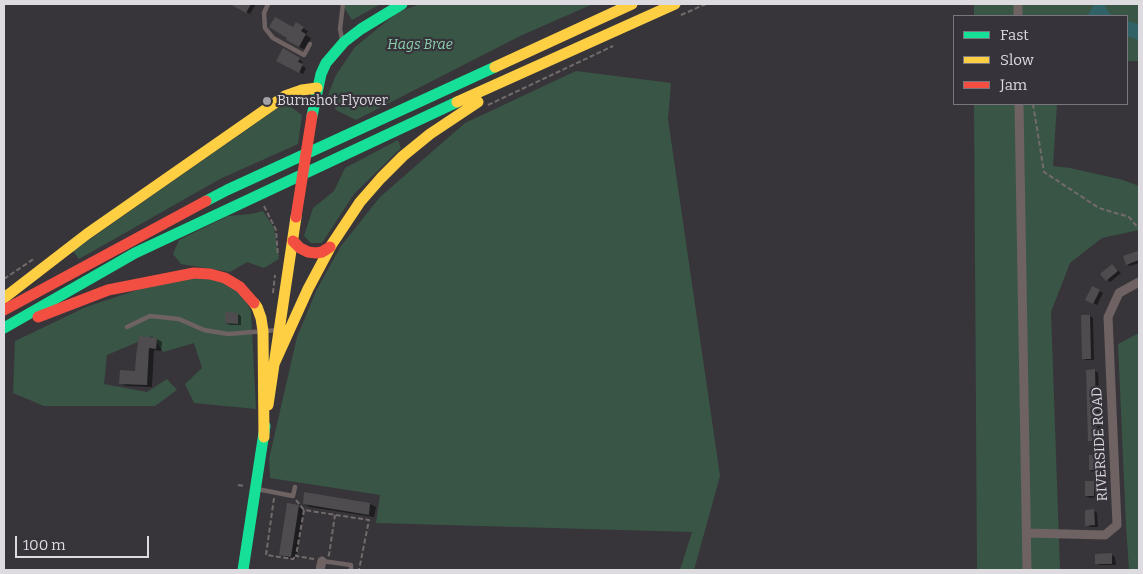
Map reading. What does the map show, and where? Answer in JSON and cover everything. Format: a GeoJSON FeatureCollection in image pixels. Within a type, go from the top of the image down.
{"type":"FeatureCollection","features":[{"type":"Feature","properties":{"kind":"main road"},"geometry":{"type":"LineString","coordinates":[[243,570],[274,364],[284,330],[296,218],[317,88],[326,63],[344,42],[361,29],[402,4]]}},
{"type":"Feature","properties":{"kind":"main road"},"geometry":{"type":"LineString","coordinates":[[4,310],[227,190],[632,4]]}},
{"type":"Feature","properties":{"kind":"main road"},"geometry":{"type":"LineString","coordinates":[[4,329],[135,253],[414,122],[675,4]]}},
{"type":"Feature","properties":{"kind":"main road"},"geometry":{"type":"LineString","coordinates":[[284,330],[330,247],[360,202],[381,178],[403,156],[430,134],[466,109],[538,66]]}},
{"type":"Feature","properties":{"kind":"main road"},"geometry":{"type":"LineString","coordinates":[[4,298],[87,234],[286,96],[302,90],[317,88]]}},
{"type":"Feature","properties":{"kind":"main road"},"geometry":{"type":"LineString","coordinates":[[293,241],[300,248],[308,252],[322,252],[330,247]]}},
{"type":"Feature","properties":{"kind":"main road"},"geometry":{"type":"LineString","coordinates":[[4,329],[108,290],[150,280],[194,273],[210,274],[225,278],[240,287],[251,298],[261,318],[263,330],[264,437]]}},
{"type":"Feature","properties":{"kind":"street"},"geometry":{"type":"LineString","coordinates":[[1019,105],[1027,570]]}},
{"type":"Feature","properties":{"kind":"street","name":"RIVERSIDE ROAD"},"geometry":{"type":"LineString","coordinates":[[1027,533],[1105,535],[1117,525],[1108,317],[1119,293],[1139,282]]}},
{"type":"Feature","properties":{"kind":"street"},"geometry":{"type":"LineString","coordinates":[[320,570],[322,560]]}},
{"type":"Feature","properties":{"kind":"lane"},"geometry":{"type":"LineString","coordinates":[[268,4],[264,13],[265,28],[273,38],[304,55],[310,44]]}},
{"type":"Feature","properties":{"kind":"lane"},"geometry":{"type":"LineString","coordinates":[[343,4],[340,28],[344,42]]}},
{"type":"Feature","properties":{"kind":"lane"},"geometry":{"type":"LineString","coordinates":[[126,327],[150,316],[179,319],[204,330],[228,334],[284,330]]}},
{"type":"Feature","properties":{"kind":"lane"},"geometry":{"type":"LineString","coordinates":[[256,489],[293,496],[295,487]]}},
{"type":"Feature","properties":{"kind":"lane"},"geometry":{"type":"LineString","coordinates":[[322,560],[352,565],[351,570]]}},
{"type":"Feature","properties":{"kind":"path"},"geometry":{"type":"LineString","coordinates":[[679,16],[706,4]]}},
{"type":"Feature","properties":{"kind":"path"},"geometry":{"type":"LineString","coordinates":[[482,108],[616,45]]}},
{"type":"Feature","properties":{"kind":"path"},"geometry":{"type":"LineString","coordinates":[[1033,105],[1044,172],[1099,208],[1129,217],[1139,229]]}},
{"type":"Feature","properties":{"kind":"path"},"geometry":{"type":"LineString","coordinates":[[263,204],[276,230],[278,257]]}},
{"type":"Feature","properties":{"kind":"path"},"geometry":{"type":"LineString","coordinates":[[273,299],[276,271]]}},
{"type":"Feature","properties":{"kind":"path"},"geometry":{"type":"LineString","coordinates":[[275,493],[266,555],[293,559],[296,556],[322,560],[329,556],[335,515]]}},
{"type":"Feature","properties":{"kind":"path"},"geometry":{"type":"LineString","coordinates":[[293,496],[304,510],[369,520],[359,570]]}},
{"type":"Feature","properties":{"kind":"path"},"geometry":{"type":"LineString","coordinates":[[296,556],[304,510]]}},
{"type":"Feature","properties":{"kind":"green space"},"geometry":{"type":"Polygon","coordinates":[[[342,4],[381,4],[352,20],[342,4]]]}},
{"type":"Feature","properties":{"kind":"green space","name":"Hags Brae"},"geometry":{"type":"Polygon","coordinates":[[[420,4],[593,4],[520,36],[356,120],[336,110],[328,95],[336,75],[355,47],[398,12],[420,4]]]}},
{"type":"Feature","properties":{"kind":"green space"},"geometry":{"type":"Polygon","coordinates":[[[974,4],[1139,5],[1139,61],[1128,61],[1128,15],[974,15],[974,4]]]}},
{"type":"Feature","properties":{"kind":"green space"},"geometry":{"type":"Polygon","coordinates":[[[576,71],[671,83],[668,119],[720,476],[694,570],[680,570],[692,532],[376,523],[380,495],[270,478],[269,459],[297,337],[317,289],[341,246],[380,197],[465,123],[576,71]]]}},
{"type":"Feature","properties":{"kind":"green space"},"geometry":{"type":"Polygon","coordinates":[[[285,103],[302,115],[298,144],[220,179],[79,259],[73,251],[285,103]]]}},
{"type":"Feature","properties":{"kind":"green space"},"geometry":{"type":"Polygon","coordinates":[[[974,105],[1057,105],[1053,166],[1123,180],[1139,186],[1139,230],[1102,238],[1070,263],[1051,312],[1060,570],[977,570],[974,105]]]}},
{"type":"Feature","properties":{"kind":"green space"},"geometry":{"type":"Polygon","coordinates":[[[398,140],[401,148],[354,194],[322,243],[311,243],[304,236],[313,208],[334,191],[345,168],[398,140]]]}},
{"type":"Feature","properties":{"kind":"green space"},"geometry":{"type":"Polygon","coordinates":[[[263,211],[274,228],[279,259],[264,268],[247,262],[230,272],[181,264],[173,254],[179,240],[228,216],[263,211]]]}},
{"type":"Feature","properties":{"kind":"green space"},"geometry":{"type":"Polygon","coordinates":[[[199,276],[222,281],[242,294],[251,311],[256,409],[194,403],[185,384],[202,368],[194,343],[163,352],[152,336],[107,355],[104,384],[147,392],[167,379],[177,390],[155,406],[44,406],[13,393],[15,341],[86,307],[152,285],[199,276]]]}},
{"type":"Feature","properties":{"kind":"green space"},"geometry":{"type":"Polygon","coordinates":[[[1139,333],[1139,570],[1129,570],[1118,344],[1139,333]]]}},
{"type":"Feature","properties":{"kind":"water"},"geometry":{"type":"Polygon","coordinates":[[[1094,4],[1103,4],[1111,15],[1088,15],[1094,4]]]}},
{"type":"Feature","properties":{"kind":"water"},"geometry":{"type":"Polygon","coordinates":[[[1128,21],[1139,24],[1139,40],[1128,36],[1128,21]]]}},
{"type":"Feature","properties":{"kind":"building"},"geometry":{"type":"Polygon","coordinates":[[[230,4],[251,4],[246,13],[230,4]]]}},
{"type":"Feature","properties":{"kind":"building"},"geometry":{"type":"Polygon","coordinates":[[[275,17],[293,27],[296,22],[304,27],[301,31],[306,34],[299,47],[269,27],[275,17]]]}},
{"type":"Feature","properties":{"kind":"building"},"geometry":{"type":"Polygon","coordinates":[[[283,48],[300,58],[298,62],[303,64],[299,73],[276,61],[283,48]]]}},
{"type":"Feature","properties":{"kind":"building"},"geometry":{"type":"Polygon","coordinates":[[[1138,251],[1139,260],[1126,265],[1123,256],[1138,251]]]}},
{"type":"Feature","properties":{"kind":"building"},"geometry":{"type":"Polygon","coordinates":[[[1112,264],[1118,271],[1106,281],[1100,274],[1112,264]]]}},
{"type":"Feature","properties":{"kind":"building"},"geometry":{"type":"Polygon","coordinates":[[[1092,286],[1100,290],[1093,304],[1085,300],[1092,286]]]}},
{"type":"Feature","properties":{"kind":"building"},"geometry":{"type":"Polygon","coordinates":[[[225,312],[238,313],[238,324],[225,323],[225,312]]]}},
{"type":"Feature","properties":{"kind":"building"},"geometry":{"type":"Polygon","coordinates":[[[1081,315],[1090,315],[1091,359],[1082,359],[1081,315]]]}},
{"type":"Feature","properties":{"kind":"building"},"geometry":{"type":"Polygon","coordinates":[[[139,336],[157,338],[156,349],[149,348],[147,385],[119,384],[120,370],[135,371],[139,336]]]}},
{"type":"Feature","properties":{"kind":"building"},"geometry":{"type":"Polygon","coordinates":[[[1095,369],[1097,441],[1088,441],[1086,370],[1095,369]]]}},
{"type":"Feature","properties":{"kind":"building"},"geometry":{"type":"Polygon","coordinates":[[[1089,455],[1098,455],[1098,470],[1089,470],[1089,455]]]}},
{"type":"Feature","properties":{"kind":"building"},"geometry":{"type":"Polygon","coordinates":[[[1085,481],[1094,481],[1094,496],[1085,496],[1085,481]]]}},
{"type":"Feature","properties":{"kind":"building"},"geometry":{"type":"Polygon","coordinates":[[[304,492],[370,503],[369,515],[303,504],[304,492]]]}},
{"type":"Feature","properties":{"kind":"building"},"geometry":{"type":"Polygon","coordinates":[[[287,503],[299,505],[291,557],[279,555],[287,503]]]}},
{"type":"Feature","properties":{"kind":"building"},"geometry":{"type":"Polygon","coordinates":[[[1094,509],[1095,525],[1085,526],[1085,510],[1094,509]]]}},
{"type":"Feature","properties":{"kind":"building"},"geometry":{"type":"Polygon","coordinates":[[[1112,553],[1112,564],[1095,564],[1095,554],[1112,553]]]}},
{"type":"Feature","properties":{"kind":"traffic: fast"},"geometry":{"type":"LineString","coordinates":[[312,116],[321,74],[326,63],[344,42],[361,29],[402,4]]}},
{"type":"Feature","properties":{"kind":"traffic: fast"},"geometry":{"type":"LineString","coordinates":[[206,201],[495,67]]}},
{"type":"Feature","properties":{"kind":"traffic: fast"},"geometry":{"type":"LineString","coordinates":[[4,328],[135,253],[457,102]]}},
{"type":"Feature","properties":{"kind":"traffic: fast"},"geometry":{"type":"LineString","coordinates":[[243,570],[265,426]]}},
{"type":"Feature","properties":{"kind":"traffic: slow"},"geometry":{"type":"LineString","coordinates":[[495,67],[632,4]]}},
{"type":"Feature","properties":{"kind":"traffic: slow"},"geometry":{"type":"LineString","coordinates":[[457,102],[675,4]]}},
{"type":"Feature","properties":{"kind":"traffic: slow"},"geometry":{"type":"LineString","coordinates":[[4,298],[87,234],[285,96],[302,90],[317,88]]}},
{"type":"Feature","properties":{"kind":"traffic: slow"},"geometry":{"type":"LineString","coordinates":[[274,364],[308,289],[332,244],[360,202],[403,156],[430,134],[478,102]]}},
{"type":"Feature","properties":{"kind":"traffic: slow"},"geometry":{"type":"LineString","coordinates":[[268,405],[296,217]]}},
{"type":"Feature","properties":{"kind":"traffic: slow"},"geometry":{"type":"LineString","coordinates":[[254,303],[261,318],[263,331],[264,437]]}},
{"type":"Feature","properties":{"kind":"traffic: jam"},"geometry":{"type":"LineString","coordinates":[[296,217],[312,116]]}},
{"type":"Feature","properties":{"kind":"traffic: jam"},"geometry":{"type":"LineString","coordinates":[[4,310],[206,201]]}},
{"type":"Feature","properties":{"kind":"traffic: jam"},"geometry":{"type":"LineString","coordinates":[[293,241],[300,248],[308,252],[322,252],[330,247]]}},
{"type":"Feature","properties":{"kind":"traffic: jam"},"geometry":{"type":"LineString","coordinates":[[38,317],[108,290],[194,273],[210,274],[225,278],[240,287],[254,303]]}},
{"type":"Feature","properties":{"kind":"place","name":"Burnshot Flyover"},"geometry":{"type":"Point","coordinates":[267,101]}}]}
